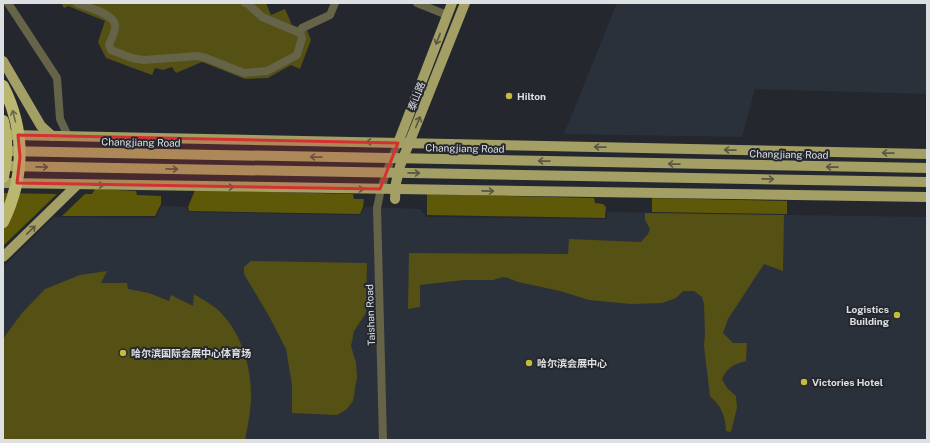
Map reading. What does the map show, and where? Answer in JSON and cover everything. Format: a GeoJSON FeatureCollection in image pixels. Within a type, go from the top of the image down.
{"type":"FeatureCollection","features":[{"type":"Feature","properties":{"kind":"highway"},"geometry":{"type":"LineString","coordinates":[[3,86],[13,110],[19,141],[20,172],[11,205],[3,222]]}},
{"type":"Feature","properties":{"kind":"highway"},"geometry":{"type":"LineString","coordinates":[[3,121],[6,140],[6,157],[3,177]]}},
{"type":"Feature","properties":{"kind":"main road","name":"泰山路"},"geometry":{"type":"LineString","coordinates":[[398,143],[452,3]]}},
{"type":"Feature","properties":{"kind":"main road","name":"泰山路"},"geometry":{"type":"LineString","coordinates":[[395,194],[403,159],[466,3]]}},
{"type":"Feature","properties":{"kind":"main road"},"geometry":{"type":"LineString","coordinates":[[3,62],[41,126],[52,136]]}},
{"type":"Feature","properties":{"kind":"main road"},"geometry":{"type":"LineString","coordinates":[[3,135],[927,154]]}},
{"type":"Feature","properties":{"kind":"main road","name":"Changjiang Road"},"geometry":{"type":"LineString","coordinates":[[3,151],[927,168]]}},
{"type":"Feature","properties":{"kind":"main road"},"geometry":{"type":"LineString","coordinates":[[3,166],[927,182]]}},
{"type":"Feature","properties":{"kind":"main road"},"geometry":{"type":"LineString","coordinates":[[3,183],[380,189],[395,194],[927,197]]}},
{"type":"Feature","properties":{"kind":"main road"},"geometry":{"type":"LineString","coordinates":[[3,256],[78,184]]}},
{"type":"Feature","properties":{"kind":"street"},"geometry":{"type":"LineString","coordinates":[[8,3],[57,78],[60,119],[68,136]]}},
{"type":"Feature","properties":{"kind":"street"},"geometry":{"type":"LineString","coordinates":[[77,3],[110,16],[114,21],[116,26],[109,45],[112,50],[132,58],[143,60],[198,56],[244,74],[267,71],[297,55],[302,38],[300,33],[302,28],[330,16],[335,3]]}},
{"type":"Feature","properties":{"kind":"street"},"geometry":{"type":"LineString","coordinates":[[245,3],[262,17],[300,33]]}},
{"type":"Feature","properties":{"kind":"street"},"geometry":{"type":"LineString","coordinates":[[417,3],[447,15]]}},
{"type":"Feature","properties":{"kind":"street","name":"泰山路"},"geometry":{"type":"LineString","coordinates":[[380,189],[385,172],[398,143]]}},
{"type":"Feature","properties":{"kind":"street","name":"Taishan Road"},"geometry":{"type":"LineString","coordinates":[[380,189],[377,208],[383,440]]}},
{"type":"Feature","properties":{"kind":"highlighted area"},"geometry":{"type":"Polygon","coordinates":[[[18,135],[398,143],[380,189],[17,183],[20,157],[18,135]]]}},
{"type":"Feature","properties":{"kind":"shaded area"},"geometry":{"type":"Polygon","coordinates":[[[61,3],[266,3],[271,15],[285,9],[292,25],[307,30],[311,40],[300,69],[291,65],[268,78],[245,79],[202,62],[176,73],[172,67],[163,70],[155,68],[152,75],[106,58],[98,42],[105,21],[68,6],[64,8],[61,3]]]}},
{"type":"Feature","properties":{"kind":"shaded area"},"geometry":{"type":"Polygon","coordinates":[[[617,3],[927,3],[927,94],[755,89],[742,137],[564,134],[617,3]]]}},
{"type":"Feature","properties":{"kind":"shaded area"},"geometry":{"type":"Polygon","coordinates":[[[95,189],[136,191],[137,195],[161,196],[161,204],[155,216],[62,216],[85,194],[92,194],[95,189]]]}},
{"type":"Feature","properties":{"kind":"shaded area"},"geometry":{"type":"Polygon","coordinates":[[[195,190],[353,194],[354,199],[364,199],[360,214],[189,211],[188,207],[195,190]]]}},
{"type":"Feature","properties":{"kind":"shaded area"},"geometry":{"type":"Polygon","coordinates":[[[3,193],[57,194],[3,246],[3,193]]]}},
{"type":"Feature","properties":{"kind":"shaded area"},"geometry":{"type":"Polygon","coordinates":[[[427,194],[594,198],[595,203],[603,204],[606,207],[605,218],[427,215],[427,194]]]}},
{"type":"Feature","properties":{"kind":"shaded area"},"geometry":{"type":"Polygon","coordinates":[[[652,198],[787,201],[787,214],[652,212],[652,198]]]}},
{"type":"Feature","properties":{"kind":"shaded area"},"geometry":{"type":"Polygon","coordinates":[[[162,206],[186,207],[189,212],[360,215],[365,207],[421,209],[426,217],[607,219],[607,212],[927,217],[927,440],[3,440],[3,267],[54,217],[155,218],[162,206]]]}},
{"type":"Feature","properties":{"kind":"shaded area"},"geometry":{"type":"Polygon","coordinates":[[[645,213],[784,215],[783,271],[764,264],[728,319],[723,333],[733,343],[747,343],[746,361],[731,367],[722,379],[727,388],[736,396],[737,408],[731,432],[726,431],[725,420],[722,412],[710,396],[704,346],[704,304],[702,297],[694,291],[683,291],[676,298],[662,303],[631,304],[589,300],[560,291],[518,282],[503,277],[493,280],[464,280],[420,285],[420,307],[408,309],[409,253],[568,254],[569,239],[641,242],[648,234],[650,229],[645,220],[645,213]]]}},
{"type":"Feature","properties":{"kind":"shaded area"},"geometry":{"type":"Polygon","coordinates":[[[251,261],[367,263],[366,313],[354,331],[351,346],[356,363],[357,377],[353,401],[347,409],[337,415],[292,413],[292,385],[286,349],[269,316],[244,274],[244,267],[251,261]]]}},
{"type":"Feature","properties":{"kind":"shaded area","name":"哈尔滨国际会展中心体育场"},"geometry":{"type":"Polygon","coordinates":[[[107,271],[101,283],[127,283],[128,289],[149,293],[169,301],[171,295],[193,306],[194,294],[216,308],[229,322],[244,351],[251,383],[251,400],[245,440],[3,440],[3,341],[5,336],[22,313],[45,289],[80,275],[107,271]]]}},
{"type":"Feature","properties":{"kind":"place","name":"Hilton"},"geometry":{"type":"Point","coordinates":[509,96]}},
{"type":"Feature","properties":{"kind":"place","name":"Logistics Building"},"geometry":{"type":"Point","coordinates":[897,315]}},
{"type":"Feature","properties":{"kind":"place","name":"哈尔滨国际会展中心体育场"},"geometry":{"type":"Point","coordinates":[123,353]}},
{"type":"Feature","properties":{"kind":"place","name":"哈尔滨会展中心"},"geometry":{"type":"Point","coordinates":[529,363]}},
{"type":"Feature","properties":{"kind":"place","name":"Victories Hotel"},"geometry":{"type":"Point","coordinates":[804,382]}}]}
